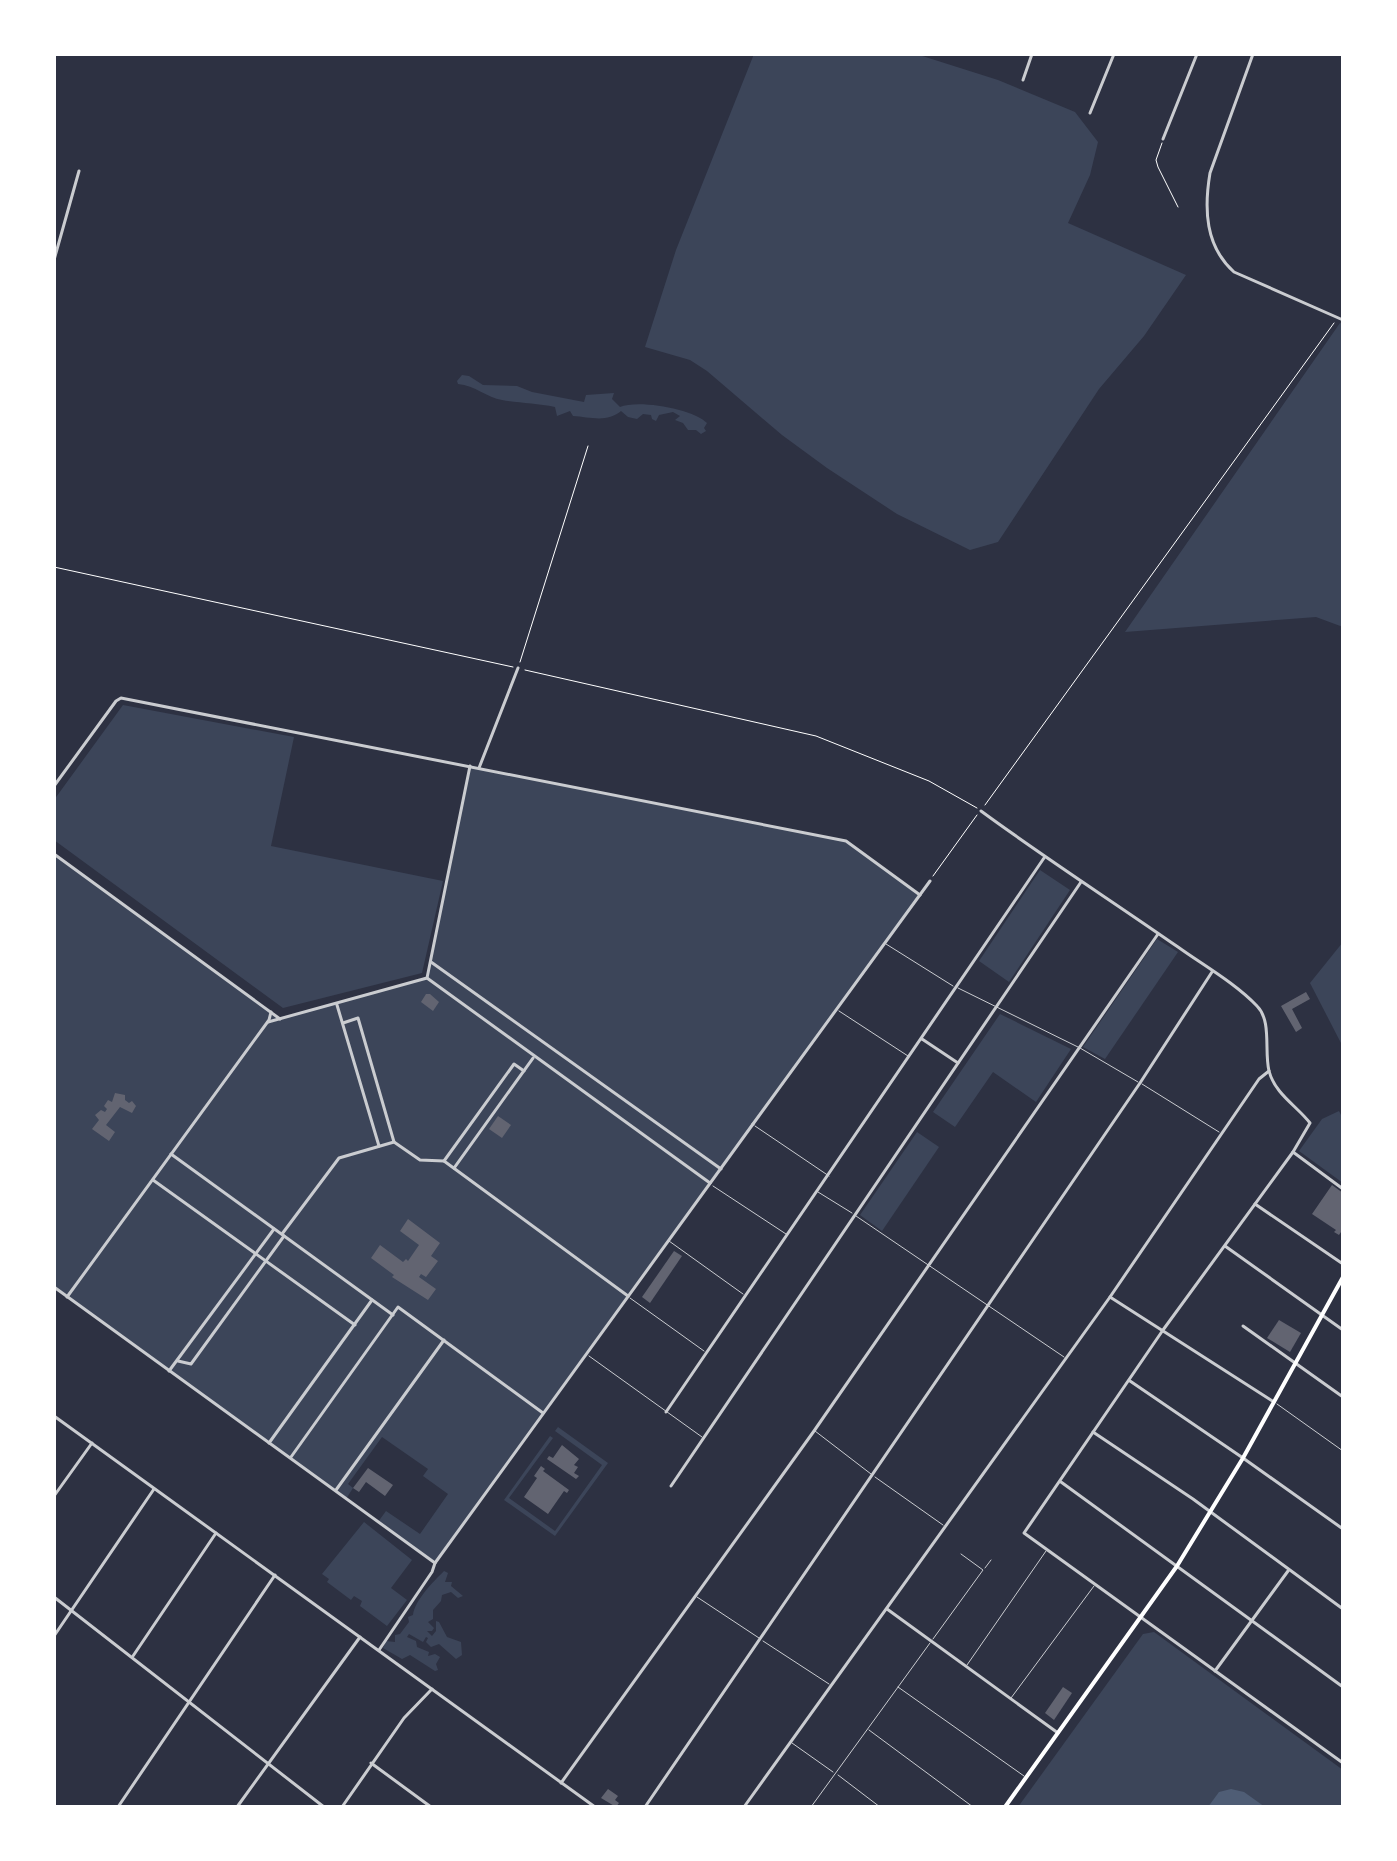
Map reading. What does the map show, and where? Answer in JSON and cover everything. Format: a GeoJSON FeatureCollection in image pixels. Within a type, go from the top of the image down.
{"type":"FeatureCollection","features":[{"type":"Feature","properties":{"kind":"main road"},"geometry":{"type":"LineString","coordinates":[[1005,1807],[1177,1566],[1243,1458],[1343,1277]]}},
{"type":"Feature","properties":{"kind":"street"},"geometry":{"type":"LineString","coordinates":[[1023,80],[1032,54]]}},
{"type":"Feature","properties":{"kind":"street"},"geometry":{"type":"LineString","coordinates":[[1090,113],[1114,54]]}},
{"type":"Feature","properties":{"kind":"street"},"geometry":{"type":"LineString","coordinates":[[1163,139],[1197,54]]}},
{"type":"Feature","properties":{"kind":"street"},"geometry":{"type":"LineString","coordinates":[[1253,54],[1210,173],[1206,193],[1211,239],[1216,252],[1234,272],[1343,320]]}},
{"type":"Feature","properties":{"kind":"street"},"geometry":{"type":"LineString","coordinates":[[54,260],[79,171]]}},
{"type":"Feature","properties":{"kind":"street"},"geometry":{"type":"LineString","coordinates":[[479,768],[518,668]]}},
{"type":"Feature","properties":{"kind":"street"},"geometry":{"type":"LineString","coordinates":[[54,786],[121,698],[846,841],[920,895]]}},
{"type":"Feature","properties":{"kind":"street"},"geometry":{"type":"LineString","coordinates":[[427,978],[470,766]]}},
{"type":"Feature","properties":{"kind":"street"},"geometry":{"type":"LineString","coordinates":[[981,811],[1252,1001],[1262,1012],[1269,1071],[1282,1095],[1310,1123],[1293,1152],[1163,1330],[1024,1533],[1343,1763]]}},
{"type":"Feature","properties":{"kind":"street"},"geometry":{"type":"LineString","coordinates":[[54,854],[280,1019]]}},
{"type":"Feature","properties":{"kind":"street"},"geometry":{"type":"LineString","coordinates":[[666,1412],[1044,858]]}},
{"type":"Feature","properties":{"kind":"street"},"geometry":{"type":"LineString","coordinates":[[379,1650],[435,1563],[930,881]]}},
{"type":"Feature","properties":{"kind":"street"},"geometry":{"type":"LineString","coordinates":[[671,1486],[1081,882]]}},
{"type":"Feature","properties":{"kind":"street"},"geometry":{"type":"LineString","coordinates":[[561,1783],[814,1431],[1158,934]]}},
{"type":"Feature","properties":{"kind":"street"},"geometry":{"type":"LineString","coordinates":[[430,961],[721,1169]]}},
{"type":"Feature","properties":{"kind":"street"},"geometry":{"type":"LineString","coordinates":[[645,1807],[1140,1083],[1212,972]]}},
{"type":"Feature","properties":{"kind":"street"},"geometry":{"type":"LineString","coordinates":[[268,1022],[427,978]]}},
{"type":"Feature","properties":{"kind":"street"},"geometry":{"type":"LineString","coordinates":[[427,978],[710,1183]]}},
{"type":"Feature","properties":{"kind":"street"},"geometry":{"type":"LineString","coordinates":[[337,1005],[379,1146]]}},
{"type":"Feature","properties":{"kind":"street"},"geometry":{"type":"LineString","coordinates":[[67,1297],[268,1022],[271,1012]]}},
{"type":"Feature","properties":{"kind":"street"},"geometry":{"type":"LineString","coordinates":[[343,1023],[358,1018],[394,1142],[420,1160],[444,1161],[628,1296]]}},
{"type":"Feature","properties":{"kind":"street"},"geometry":{"type":"LineString","coordinates":[[922,1039],[958,1063]]}},
{"type":"Feature","properties":{"kind":"street"},"geometry":{"type":"LineString","coordinates":[[454,1168],[534,1056]]}},
{"type":"Feature","properties":{"kind":"street"},"geometry":{"type":"LineString","coordinates":[[444,1161],[514,1064],[524,1071]]}},
{"type":"Feature","properties":{"kind":"street"},"geometry":{"type":"LineString","coordinates":[[744,1807],[1110,1297],[1259,1079],[1269,1071]]}},
{"type":"Feature","properties":{"kind":"street"},"geometry":{"type":"LineString","coordinates":[[177,1361],[191,1364],[339,1158],[394,1142]]}},
{"type":"Feature","properties":{"kind":"street"},"geometry":{"type":"LineString","coordinates":[[1293,1152],[1343,1189]]}},
{"type":"Feature","properties":{"kind":"street"},"geometry":{"type":"LineString","coordinates":[[171,1154],[393,1315]]}},
{"type":"Feature","properties":{"kind":"street"},"geometry":{"type":"LineString","coordinates":[[153,1179],[355,1325]]}},
{"type":"Feature","properties":{"kind":"street"},"geometry":{"type":"LineString","coordinates":[[1255,1204],[1343,1264]]}},
{"type":"Feature","properties":{"kind":"street"},"geometry":{"type":"LineString","coordinates":[[169,1371],[274,1229]]}},
{"type":"Feature","properties":{"kind":"street"},"geometry":{"type":"LineString","coordinates":[[1225,1246],[1343,1330]]}},
{"type":"Feature","properties":{"kind":"street"},"geometry":{"type":"LineString","coordinates":[[54,1287],[435,1563]]}},
{"type":"Feature","properties":{"kind":"street"},"geometry":{"type":"LineString","coordinates":[[1110,1297],[1274,1402]]}},
{"type":"Feature","properties":{"kind":"street"},"geometry":{"type":"LineString","coordinates":[[269,1443],[372,1300]]}},
{"type":"Feature","properties":{"kind":"street"},"geometry":{"type":"LineString","coordinates":[[290,1459],[398,1307],[543,1413]]}},
{"type":"Feature","properties":{"kind":"street"},"geometry":{"type":"LineString","coordinates":[[1243,1326],[1343,1397]]}},
{"type":"Feature","properties":{"kind":"street"},"geometry":{"type":"LineString","coordinates":[[335,1491],[444,1340]]}},
{"type":"Feature","properties":{"kind":"street"},"geometry":{"type":"LineString","coordinates":[[1129,1380],[1343,1529]]}},
{"type":"Feature","properties":{"kind":"street"},"geometry":{"type":"LineString","coordinates":[[54,1416],[595,1807]]}},
{"type":"Feature","properties":{"kind":"street"},"geometry":{"type":"LineString","coordinates":[[1093,1432],[1343,1609]]}},
{"type":"Feature","properties":{"kind":"street"},"geometry":{"type":"LineString","coordinates":[[54,1496],[92,1443]]}},
{"type":"Feature","properties":{"kind":"street"},"geometry":{"type":"LineString","coordinates":[[1060,1481],[1343,1687]]}},
{"type":"Feature","properties":{"kind":"street"},"geometry":{"type":"LineString","coordinates":[[54,1636],[154,1489]]}},
{"type":"Feature","properties":{"kind":"street"},"geometry":{"type":"LineString","coordinates":[[132,1657],[216,1533]]}},
{"type":"Feature","properties":{"kind":"street"},"geometry":{"type":"LineString","coordinates":[[1215,1671],[1290,1570]]}},
{"type":"Feature","properties":{"kind":"street"},"geometry":{"type":"LineString","coordinates":[[118,1807],[275,1575]]}},
{"type":"Feature","properties":{"kind":"street"},"geometry":{"type":"LineString","coordinates":[[54,1597],[324,1807]]}},
{"type":"Feature","properties":{"kind":"street"},"geometry":{"type":"LineString","coordinates":[[886,1609],[1058,1733]]}},
{"type":"Feature","properties":{"kind":"street"},"geometry":{"type":"LineString","coordinates":[[237,1807],[360,1637]]}},
{"type":"Feature","properties":{"kind":"street"},"geometry":{"type":"LineString","coordinates":[[342,1807],[404,1718],[432,1689]]}},
{"type":"Feature","properties":{"kind":"street"},"geometry":{"type":"LineString","coordinates":[[371,1763],[431,1807]]}},
{"type":"Feature","properties":{"kind":"lane"},"geometry":{"type":"LineString","coordinates":[[885,943],[957,988],[1080,1048],[1222,1133]]}},
{"type":"Feature","properties":{"kind":"lane"},"geometry":{"type":"LineString","coordinates":[[837,1009],[909,1057]]}},
{"type":"Feature","properties":{"kind":"lane"},"geometry":{"type":"LineString","coordinates":[[753,1124],[829,1176]]}},
{"type":"Feature","properties":{"kind":"lane"},"geometry":{"type":"LineString","coordinates":[[710,1183],[788,1235]]}},
{"type":"Feature","properties":{"kind":"lane"},"geometry":{"type":"LineString","coordinates":[[818,1192],[1066,1358]]}},
{"type":"Feature","properties":{"kind":"lane"},"geometry":{"type":"LineString","coordinates":[[668,1241],[745,1295]]}},
{"type":"Feature","properties":{"kind":"lane"},"geometry":{"type":"LineString","coordinates":[[628,1296],[706,1352]]}},
{"type":"Feature","properties":{"kind":"lane"},"geometry":{"type":"LineString","coordinates":[[586,1353],[704,1439]]}},
{"type":"Feature","properties":{"kind":"lane"},"geometry":{"type":"LineString","coordinates":[[1274,1402],[1343,1451]]}},
{"type":"Feature","properties":{"kind":"lane"},"geometry":{"type":"LineString","coordinates":[[814,1431],[945,1527]]}},
{"type":"Feature","properties":{"kind":"lane"},"geometry":{"type":"LineString","coordinates":[[966,1666],[1047,1549]]}},
{"type":"Feature","properties":{"kind":"lane"},"geometry":{"type":"LineString","coordinates":[[961,1554],[983,1570]]}},
{"type":"Feature","properties":{"kind":"lane"},"geometry":{"type":"LineString","coordinates":[[811,1807],[991,1560]]}},
{"type":"Feature","properties":{"kind":"lane"},"geometry":{"type":"LineString","coordinates":[[1011,1698],[1096,1584]]}},
{"type":"Feature","properties":{"kind":"lane"},"geometry":{"type":"LineString","coordinates":[[697,1597],[831,1685]]}},
{"type":"Feature","properties":{"kind":"lane"},"geometry":{"type":"LineString","coordinates":[[897,1687],[1026,1778]]}},
{"type":"Feature","properties":{"kind":"lane"},"geometry":{"type":"LineString","coordinates":[[867,1728],[973,1807]]}},
{"type":"Feature","properties":{"kind":"lane"},"geometry":{"type":"LineString","coordinates":[[790,1742],[880,1807]]}},
{"type":"Feature","properties":{"kind":"path"},"geometry":{"type":"LineString","coordinates":[[1163,139],[1156,160],[1178,207]]}},
{"type":"Feature","properties":{"kind":"path"},"geometry":{"type":"LineString","coordinates":[[930,881],[1338,317]]}},
{"type":"Feature","properties":{"kind":"path"},"geometry":{"type":"LineString","coordinates":[[518,668],[588,446]]}},
{"type":"Feature","properties":{"kind":"path"},"geometry":{"type":"LineString","coordinates":[[54,567],[816,736],[929,781],[981,811]]}},
{"type":"Feature","properties":{"kind":"shaded area"},"geometry":{"type":"Polygon","coordinates":[[[754,54],[916,54],[998,80],[1075,112],[1098,142],[1090,175],[1068,223],[1186,275],[1144,336],[1099,389],[998,542],[970,550],[897,514],[782,435],[707,371],[690,360],[645,347],[676,250],[754,54]]]}},
{"type":"Feature","properties":{"kind":"shaded area"},"geometry":{"type":"Polygon","coordinates":[[[1340,323],[1343,324],[1343,627],[1316,617],[1125,632],[1340,323]]]}},
{"type":"Feature","properties":{"kind":"shaded area"},"geometry":{"type":"Polygon","coordinates":[[[462,375],[483,385],[517,386],[584,402],[586,395],[614,393],[612,399],[620,407],[652,405],[690,413],[707,423],[706,431],[701,434],[688,430],[683,423],[675,420],[680,416],[673,412],[659,415],[656,421],[651,415],[643,414],[637,419],[621,411],[604,418],[573,416],[570,411],[557,416],[555,407],[496,399],[458,384],[462,375]]]}},
{"type":"Feature","properties":{"kind":"shaded area"},"geometry":{"type":"Polygon","coordinates":[[[123,705],[294,737],[271,846],[443,881],[422,973],[283,1008],[54,840],[54,800],[123,705]]]}},
{"type":"Feature","properties":{"kind":"shaded area"},"geometry":{"type":"Polygon","coordinates":[[[470,766],[846,841],[920,895],[435,1563],[378,1522],[386,1511],[420,1534],[448,1494],[423,1476],[428,1469],[382,1437],[348,1484],[353,1488],[346,1499],[54,1287],[54,854],[280,1019],[427,978],[470,766]]]}},
{"type":"Feature","properties":{"kind":"shaded area"},"geometry":{"type":"Polygon","coordinates":[[[1040,870],[1070,890],[1009,982],[979,961],[1040,870]]]}},
{"type":"Feature","properties":{"kind":"shaded area"},"geometry":{"type":"Polygon","coordinates":[[[1157,939],[1178,952],[1105,1059],[1083,1047],[1157,939]]]}},
{"type":"Feature","properties":{"kind":"shaded area"},"geometry":{"type":"Polygon","coordinates":[[[1343,942],[1343,1047],[1310,983],[1343,942]]]}},
{"type":"Feature","properties":{"kind":"shaded area"},"geometry":{"type":"Polygon","coordinates":[[[1000,1014],[1071,1049],[1036,1102],[993,1072],[955,1127],[933,1112],[1000,1014]]]}},
{"type":"Feature","properties":{"kind":"shaded area"},"geometry":{"type":"Polygon","coordinates":[[[1339,1111],[1343,1119],[1343,1183],[1299,1151],[1322,1119],[1339,1111]]]}},
{"type":"Feature","properties":{"kind":"shaded area"},"geometry":{"type":"Polygon","coordinates":[[[917,1132],[939,1147],[882,1231],[860,1215],[917,1132]]]}},
{"type":"Feature","properties":{"kind":"shaded area"},"geometry":{"type":"Polygon","coordinates":[[[558,1427],[608,1463],[555,1536],[504,1500],[550,1436],[553,1438],[509,1498],[555,1531],[602,1465],[555,1431],[558,1427]]]}},
{"type":"Feature","properties":{"kind":"shaded area"},"geometry":{"type":"Polygon","coordinates":[[[364,1522],[412,1560],[391,1588],[407,1600],[387,1626],[360,1606],[362,1601],[354,1596],[351,1600],[327,1582],[329,1579],[322,1574],[364,1522]]]}},
{"type":"Feature","properties":{"kind":"shaded area"},"geometry":{"type":"Polygon","coordinates":[[[444,1571],[448,1573],[445,1582],[452,1582],[451,1586],[463,1596],[458,1598],[451,1592],[442,1595],[433,1610],[433,1619],[428,1622],[434,1628],[427,1631],[432,1636],[436,1631],[436,1621],[439,1622],[447,1637],[461,1642],[462,1655],[456,1659],[439,1644],[431,1647],[426,1637],[423,1642],[409,1634],[407,1637],[416,1641],[417,1647],[429,1652],[428,1656],[435,1654],[440,1657],[436,1664],[438,1670],[435,1671],[410,1655],[402,1659],[383,1648],[386,1641],[395,1642],[395,1635],[400,1634],[409,1622],[408,1617],[413,1615],[421,1597],[444,1571]]]}},
{"type":"Feature","properties":{"kind":"shaded area"},"geometry":{"type":"Polygon","coordinates":[[[1154,1632],[1343,1770],[1343,1807],[1018,1807],[1143,1634],[1154,1632]]]}},
{"type":"Feature","properties":{"kind":"shaded area"},"geometry":{"type":"Polygon","coordinates":[[[1231,1789],[1244,1792],[1265,1807],[1208,1807],[1219,1792],[1231,1789]]]}},
{"type":"Feature","properties":{"kind":"building"},"geometry":{"type":"Polygon","coordinates":[[[1306,992],[1310,999],[1292,1009],[1302,1028],[1296,1032],[1281,1006],[1306,992]]]}},
{"type":"Feature","properties":{"kind":"building"},"geometry":{"type":"Polygon","coordinates":[[[426,994],[439,1002],[433,1011],[421,1002],[426,994]]]}},
{"type":"Feature","properties":{"kind":"building"},"geometry":{"type":"Polygon","coordinates":[[[115,1093],[125,1095],[125,1100],[129,1103],[132,1101],[136,1106],[132,1113],[120,1107],[106,1125],[115,1132],[109,1141],[92,1129],[99,1120],[95,1115],[101,1110],[105,1112],[107,1109],[104,1106],[108,1100],[112,1102],[115,1093]]]}},
{"type":"Feature","properties":{"kind":"building"},"geometry":{"type":"Polygon","coordinates":[[[498,1116],[511,1125],[502,1138],[489,1129],[498,1116]]]}},
{"type":"Feature","properties":{"kind":"building"},"geometry":{"type":"Polygon","coordinates":[[[1332,1185],[1343,1193],[1343,1229],[1339,1235],[1312,1214],[1332,1185]]]}},
{"type":"Feature","properties":{"kind":"building"},"geometry":{"type":"Polygon","coordinates":[[[408,1219],[440,1243],[431,1256],[438,1261],[426,1277],[421,1274],[419,1277],[436,1289],[428,1300],[392,1277],[394,1275],[371,1258],[380,1245],[403,1262],[408,1261],[419,1245],[400,1231],[408,1219]]]}},
{"type":"Feature","properties":{"kind":"building"},"geometry":{"type":"Polygon","coordinates":[[[674,1251],[682,1256],[650,1303],[642,1297],[674,1251]]]}},
{"type":"Feature","properties":{"kind":"building"},"geometry":{"type":"Polygon","coordinates":[[[1279,1320],[1301,1333],[1290,1352],[1267,1338],[1279,1320]]]}},
{"type":"Feature","properties":{"kind":"building"},"geometry":{"type":"Polygon","coordinates":[[[562,1445],[579,1459],[574,1465],[578,1467],[574,1473],[579,1476],[576,1479],[547,1459],[549,1456],[553,1458],[562,1445]]]}},
{"type":"Feature","properties":{"kind":"building"},"geometry":{"type":"Polygon","coordinates":[[[541,1466],[545,1469],[543,1471],[569,1490],[567,1493],[564,1491],[548,1514],[524,1497],[541,1466]]]}},
{"type":"Feature","properties":{"kind":"building"},"geometry":{"type":"Polygon","coordinates":[[[368,1468],[393,1485],[385,1496],[366,1482],[359,1492],[353,1488],[368,1468]]]}},
{"type":"Feature","properties":{"kind":"building"},"geometry":{"type":"Polygon","coordinates":[[[1063,1687],[1072,1693],[1054,1720],[1045,1713],[1063,1687]]]}},
{"type":"Feature","properties":{"kind":"building"},"geometry":{"type":"Polygon","coordinates":[[[608,1789],[618,1796],[616,1807],[601,1798],[608,1789]]]}}]}
